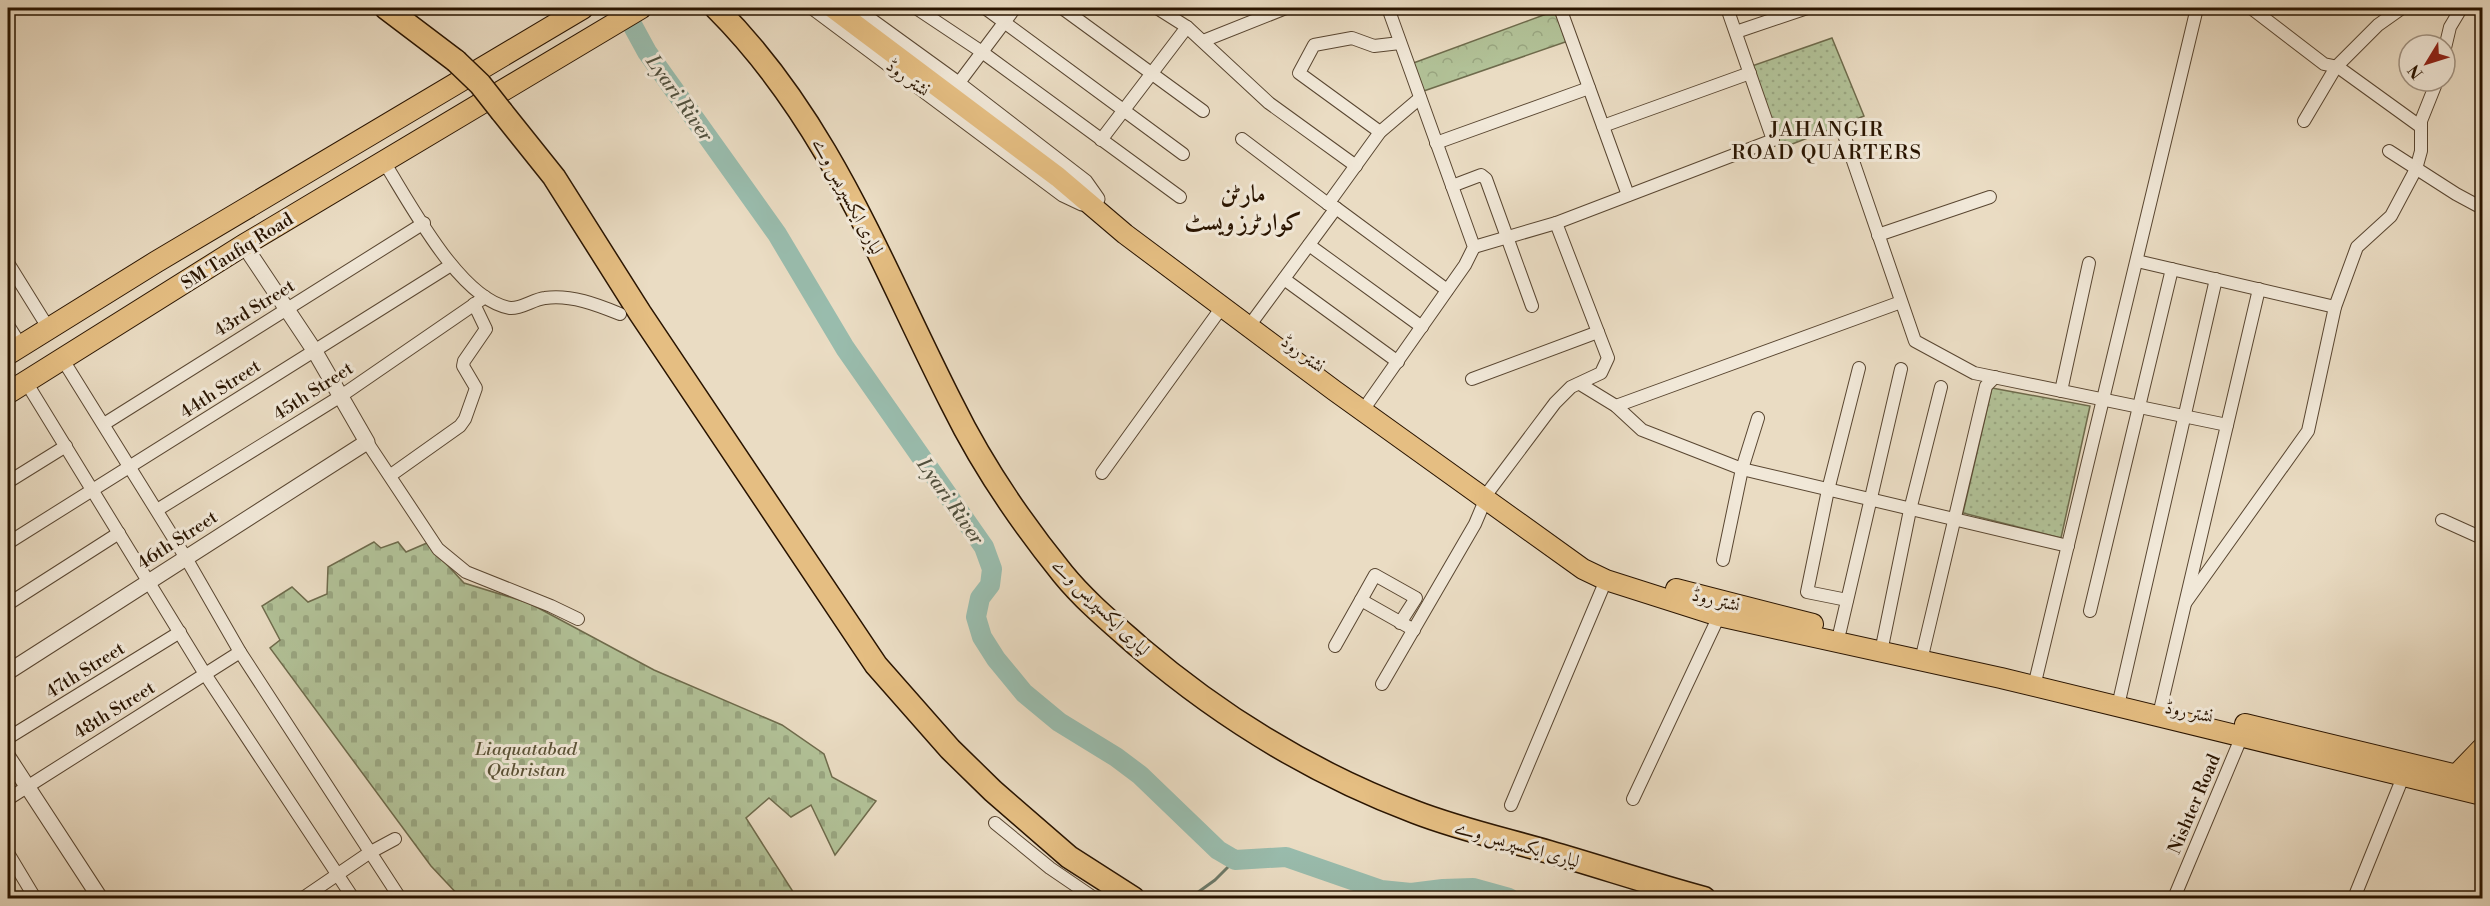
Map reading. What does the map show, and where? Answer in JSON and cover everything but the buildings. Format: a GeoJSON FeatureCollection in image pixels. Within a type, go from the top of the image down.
{"type":"FeatureCollection","features":[{"type":"Feature","properties":{"kind":"highway"},"geometry":{"type":"LineString","coordinates":[[386,8],[439,46],[473,78],[554,177],[640,313],[876,666],[950,749],[993,791],[1069,857],[1133,898]]}},
{"type":"Feature","properties":{"kind":"highway"},"geometry":{"type":"LineString","coordinates":[[14,351],[156,262],[448,86],[583,8]]}},
{"type":"Feature","properties":{"kind":"highway","name":"SM Taufiq Road"},"geometry":{"type":"LineString","coordinates":[[8,393],[244,245],[641,8]]}},
{"type":"Feature","properties":{"kind":"highway","name":"لیاری ایکسپریس وے"},"geometry":{"type":"LineString","coordinates":[[716,8],[769,65],[807,118],[856,207],[950,400],[1003,493],[1065,577],[1115,626],[1169,672],[1229,717],[1296,757],[1362,790],[1415,813],[1476,833],[1704,898]]}},
{"type":"Feature","properties":{"kind":"main road","name":"نشتر روڈ"},"geometry":{"type":"LineString","coordinates":[[834,8],[1058,177],[1095,201],[1255,318],[1583,569],[1606,580],[1719,616],[2244,731],[2406,769],[2468,787],[2482,781]]}},
{"type":"Feature","properties":{"kind":"main road","name":"نشتر روڈ"},"geometry":{"type":"LineString","coordinates":[[1095,201],[1222,307],[1487,495],[1594,564],[1691,594],[1923,652],[2161,706],[2244,731]]}},
{"type":"Feature","properties":{"kind":"main road"},"geometry":{"type":"LineString","coordinates":[[2482,748],[2468,787],[2482,813]]}},
{"type":"Feature","properties":{"kind":"street","name":"نشتر روڈ"},"geometry":{"type":"LineString","coordinates":[[814,8],[1063,194],[1095,201]]}},
{"type":"Feature","properties":{"kind":"street","name":"نشتر روڈ"},"geometry":{"type":"LineString","coordinates":[[853,8],[958,84],[1085,182],[1095,201]]}},
{"type":"Feature","properties":{"kind":"street"},"geometry":{"type":"LineString","coordinates":[[916,8],[982,52],[1180,197]]}},
{"type":"Feature","properties":{"kind":"street"},"geometry":{"type":"LineString","coordinates":[[985,8],[1183,154]]}},
{"type":"Feature","properties":{"kind":"street"},"geometry":{"type":"LineString","coordinates":[[958,84],[1015,8]]}},
{"type":"Feature","properties":{"kind":"street"},"geometry":{"type":"LineString","coordinates":[[1062,8],[1203,111]]}},
{"type":"Feature","properties":{"kind":"street"},"geometry":{"type":"LineString","coordinates":[[1157,8],[1187,27],[1269,103],[1356,166]]}},
{"type":"Feature","properties":{"kind":"street"},"geometry":{"type":"LineString","coordinates":[[1203,41],[1286,8]]}},
{"type":"Feature","properties":{"kind":"street"},"geometry":{"type":"LineString","coordinates":[[1368,403],[1465,266],[1474,247],[1390,8]]}},
{"type":"Feature","properties":{"kind":"street"},"geometry":{"type":"LineString","coordinates":[[1560,8],[1628,195]]}},
{"type":"Feature","properties":{"kind":"street"},"geometry":{"type":"LineString","coordinates":[[1474,247],[1556,223],[1773,140],[1727,8]]}},
{"type":"Feature","properties":{"kind":"street"},"geometry":{"type":"LineString","coordinates":[[1736,32],[1807,8]]}},
{"type":"Feature","properties":{"kind":"street"},"geometry":{"type":"LineString","coordinates":[[2036,678],[2198,8]]}},
{"type":"Feature","properties":{"kind":"street"},"geometry":{"type":"LineString","coordinates":[[2251,8],[2324,64],[2337,67],[2421,127]]}},
{"type":"Feature","properties":{"kind":"street"},"geometry":{"type":"LineString","coordinates":[[2304,121],[2337,67],[2378,25],[2402,8]]}},
{"type":"Feature","properties":{"kind":"street"},"geometry":{"type":"LineString","coordinates":[[2449,33],[2460,8]]}},
{"type":"Feature","properties":{"kind":"street"},"geometry":{"type":"LineString","coordinates":[[1101,140],[1187,27]]}},
{"type":"Feature","properties":{"kind":"street"},"geometry":{"type":"LineString","coordinates":[[1380,132],[1299,73],[1314,45],[1352,38],[1374,46],[1401,43]]}},
{"type":"Feature","properties":{"kind":"street"},"geometry":{"type":"LineString","coordinates":[[1603,126],[1750,73]]}},
{"type":"Feature","properties":{"kind":"street"},"geometry":{"type":"LineString","coordinates":[[1436,143],[1589,88]]}},
{"type":"Feature","properties":{"kind":"street"},"geometry":{"type":"LineString","coordinates":[[2186,602],[2308,431],[2335,307],[2357,247],[2391,216],[2416,169],[2421,151],[2421,121],[2432,93]]}},
{"type":"Feature","properties":{"kind":"street"},"geometry":{"type":"LineString","coordinates":[[1255,318],[1309,245],[1356,166],[1380,132],[1420,98]]}},
{"type":"Feature","properties":{"kind":"street"},"geometry":{"type":"LineString","coordinates":[[1841,126],[1915,341],[1974,373],[2227,425]]}},
{"type":"Feature","properties":{"kind":"street"},"geometry":{"type":"LineString","coordinates":[[1242,139],[1447,290]]}},
{"type":"Feature","properties":{"kind":"street"},"geometry":{"type":"LineString","coordinates":[[2389,151],[2482,208]]}},
{"type":"Feature","properties":{"kind":"street"},"geometry":{"type":"LineString","coordinates":[[384,162],[451,265],[474,290],[480,300],[486,329],[464,362],[465,370],[476,388],[465,419],[460,426],[391,476]]}},
{"type":"Feature","properties":{"kind":"street"},"geometry":{"type":"LineString","coordinates":[[1452,186],[1481,175],[1484,176],[1532,306]]}},
{"type":"Feature","properties":{"kind":"street"},"geometry":{"type":"LineString","coordinates":[[1878,235],[1990,197]]}},
{"type":"Feature","properties":{"kind":"street","name":"43rd Street"},"geometry":{"type":"LineString","coordinates":[[104,424],[424,223]]}},
{"type":"Feature","properties":{"kind":"street"},"geometry":{"type":"LineString","coordinates":[[1382,684],[1475,524],[1487,495],[1555,403],[1571,387],[1601,373],[1605,368],[1608,358],[1556,223]]}},
{"type":"Feature","properties":{"kind":"street"},"geometry":{"type":"LineString","coordinates":[[244,245],[314,350],[367,442],[438,549],[466,572],[578,619]]}},
{"type":"Feature","properties":{"kind":"street"},"geometry":{"type":"LineString","coordinates":[[1309,245],[1422,327]]}},
{"type":"Feature","properties":{"kind":"street"},"geometry":{"type":"LineString","coordinates":[[2137,261],[2335,307]]}},
{"type":"Feature","properties":{"kind":"street"},"geometry":{"type":"LineString","coordinates":[[8,263],[50,329]]}},
{"type":"Feature","properties":{"kind":"street"},"geometry":{"type":"LineString","coordinates":[[2061,391],[2089,263]]}},
{"type":"Feature","properties":{"kind":"street","name":"44th Street"},"geometry":{"type":"LineString","coordinates":[[8,543],[451,265]]}},
{"type":"Feature","properties":{"kind":"street"},"geometry":{"type":"LineString","coordinates":[[2090,611],[2172,269]]}},
{"type":"Feature","properties":{"kind":"street"},"geometry":{"type":"LineString","coordinates":[[1284,279],[1398,362]]}},
{"type":"Feature","properties":{"kind":"street"},"geometry":{"type":"LineString","coordinates":[[2120,697],[2216,279]]}},
{"type":"Feature","properties":{"kind":"street"},"geometry":{"type":"LineString","coordinates":[[2161,706],[2259,289]]}},
{"type":"Feature","properties":{"kind":"street"},"geometry":{"type":"LineString","coordinates":[[480,300],[509,308],[552,297],[595,304],[621,314]]}},
{"type":"Feature","properties":{"kind":"street","name":"45th Street"},"geometry":{"type":"LineString","coordinates":[[157,510],[341,396],[480,300]]}},
{"type":"Feature","properties":{"kind":"street"},"geometry":{"type":"LineString","coordinates":[[1616,406],[1901,302]]}},
{"type":"Feature","properties":{"kind":"street"},"geometry":{"type":"LineString","coordinates":[[1102,473],[1222,307]]}},
{"type":"Feature","properties":{"kind":"street"},"geometry":{"type":"LineString","coordinates":[[8,328],[14,351]]}},
{"type":"Feature","properties":{"kind":"street"},"geometry":{"type":"LineString","coordinates":[[1472,379],[1598,332]]}},
{"type":"Feature","properties":{"kind":"street"},"geometry":{"type":"LineString","coordinates":[[63,360],[131,467],[240,652],[400,898]]}},
{"type":"Feature","properties":{"kind":"street"},"geometry":{"type":"LineString","coordinates":[[1847,600],[1807,592],[1828,490],[1859,368]]}},
{"type":"Feature","properties":{"kind":"street"},"geometry":{"type":"LineString","coordinates":[[1840,631],[1901,369]]}},
{"type":"Feature","properties":{"kind":"street"},"geometry":{"type":"LineString","coordinates":[[1923,652],[1986,386],[1995,377]]}},
{"type":"Feature","properties":{"kind":"street"},"geometry":{"type":"LineString","coordinates":[[26,382],[205,674],[353,898]]}},
{"type":"Feature","properties":{"kind":"street"},"geometry":{"type":"LineString","coordinates":[[1580,384],[1616,406],[1642,430],[1742,470],[2068,546]]}},
{"type":"Feature","properties":{"kind":"street"},"geometry":{"type":"LineString","coordinates":[[1883,642],[1910,510],[1941,387]]}},
{"type":"Feature","properties":{"kind":"street"},"geometry":{"type":"LineString","coordinates":[[1723,560],[1742,470],[1758,418]]}},
{"type":"Feature","properties":{"kind":"street","name":"46th Street"},"geometry":{"type":"LineString","coordinates":[[8,672],[367,442]]}},
{"type":"Feature","properties":{"kind":"street"},"geometry":{"type":"LineString","coordinates":[[8,482],[66,446]]}},
{"type":"Feature","properties":{"kind":"street"},"geometry":{"type":"LineString","coordinates":[[2442,520],[2482,538]]}},
{"type":"Feature","properties":{"kind":"street"},"geometry":{"type":"LineString","coordinates":[[8,604],[119,533]]}},
{"type":"Feature","properties":{"kind":"street"},"geometry":{"type":"LineString","coordinates":[[1335,646],[1375,575],[1416,598],[1400,623]]}},
{"type":"Feature","properties":{"kind":"street"},"geometry":{"type":"LineString","coordinates":[[1510,805],[1606,580]]}},
{"type":"Feature","properties":{"kind":"street"},"geometry":{"type":"LineString","coordinates":[[1360,600],[1414,630]]}},
{"type":"Feature","properties":{"kind":"street"},"geometry":{"type":"LineString","coordinates":[[1633,799],[1719,616]]}},
{"type":"Feature","properties":{"kind":"street","name":"47th Street"},"geometry":{"type":"LineString","coordinates":[[8,738],[180,632]]}},
{"type":"Feature","properties":{"kind":"street","name":"48th Street"},"geometry":{"type":"LineString","coordinates":[[8,799],[240,652]]}},
{"type":"Feature","properties":{"kind":"street","name":"Nishter Road"},"geometry":{"type":"LineString","coordinates":[[2174,898],[2244,731]]}},
{"type":"Feature","properties":{"kind":"street"},"geometry":{"type":"LineString","coordinates":[[8,756],[100,898]]}},
{"type":"Feature","properties":{"kind":"street"},"geometry":{"type":"LineString","coordinates":[[2354,898],[2406,769]]}},
{"type":"Feature","properties":{"kind":"street"},"geometry":{"type":"LineString","coordinates":[[995,823],[1050,868],[1094,898]]}},
{"type":"Feature","properties":{"kind":"street"},"geometry":{"type":"LineString","coordinates":[[303,898],[369,853],[395,839]]}},
{"type":"Feature","properties":{"kind":"street"},"geometry":{"type":"LineString","coordinates":[[8,853],[35,898]]}},
{"type":"Feature","properties":{"kind":"green space"},"geometry":{"type":"Polygon","coordinates":[[[1560,9],[1571,40],[1418,93],[1408,65],[1560,9]]]}},
{"type":"Feature","properties":{"kind":"green space"},"geometry":{"type":"Polygon","coordinates":[[[1832,38],[1864,116],[1782,148],[1752,66],[1832,38]]]}},
{"type":"Feature","properties":{"kind":"green space"},"geometry":{"type":"Polygon","coordinates":[[[1992,388],[2090,406],[2061,538],[1963,513],[1992,388]]]}},
{"type":"Feature","properties":{"kind":"green space","name":"Liaquatabad Qabristan"},"geometry":{"type":"Polygon","coordinates":[[[374,542],[381,548],[398,542],[406,552],[427,543],[464,583],[529,603],[654,670],[782,725],[824,754],[832,777],[876,801],[835,855],[811,805],[791,817],[769,798],[746,818],[797,898],[461,898],[431,866],[270,648],[280,640],[262,606],[292,587],[308,602],[327,594],[328,567],[374,542]]]}},
{"type":"Feature","properties":{"kind":"waterway","name":"Lyari River"},"geometry":{"type":"LineString","coordinates":[[623,8],[647,52],[777,234],[845,348],[984,547],[992,569],[990,585],[980,598],[976,617],[982,637],[996,659],[1024,693],[1059,722],[1116,757],[1140,775],[1218,850],[1235,860],[1286,857],[1381,890],[1411,893],[1473,888],[1509,898]]}},
{"type":"Feature","properties":{"kind":"waterway"},"geometry":{"type":"LineString","coordinates":[[1190,898],[1215,880],[1235,860]]}},
{"type":"Feature","properties":{"kind":"district","name":"JAHANGIR ROAD QUARTERS"},"geometry":{"type":"Point","coordinates":[1827,140]}},
{"type":"Feature","properties":{"kind":"district","name":"مارٹن کوارٹرز ویسٹ"},"geometry":{"type":"Point","coordinates":[1243,208]}}]}
